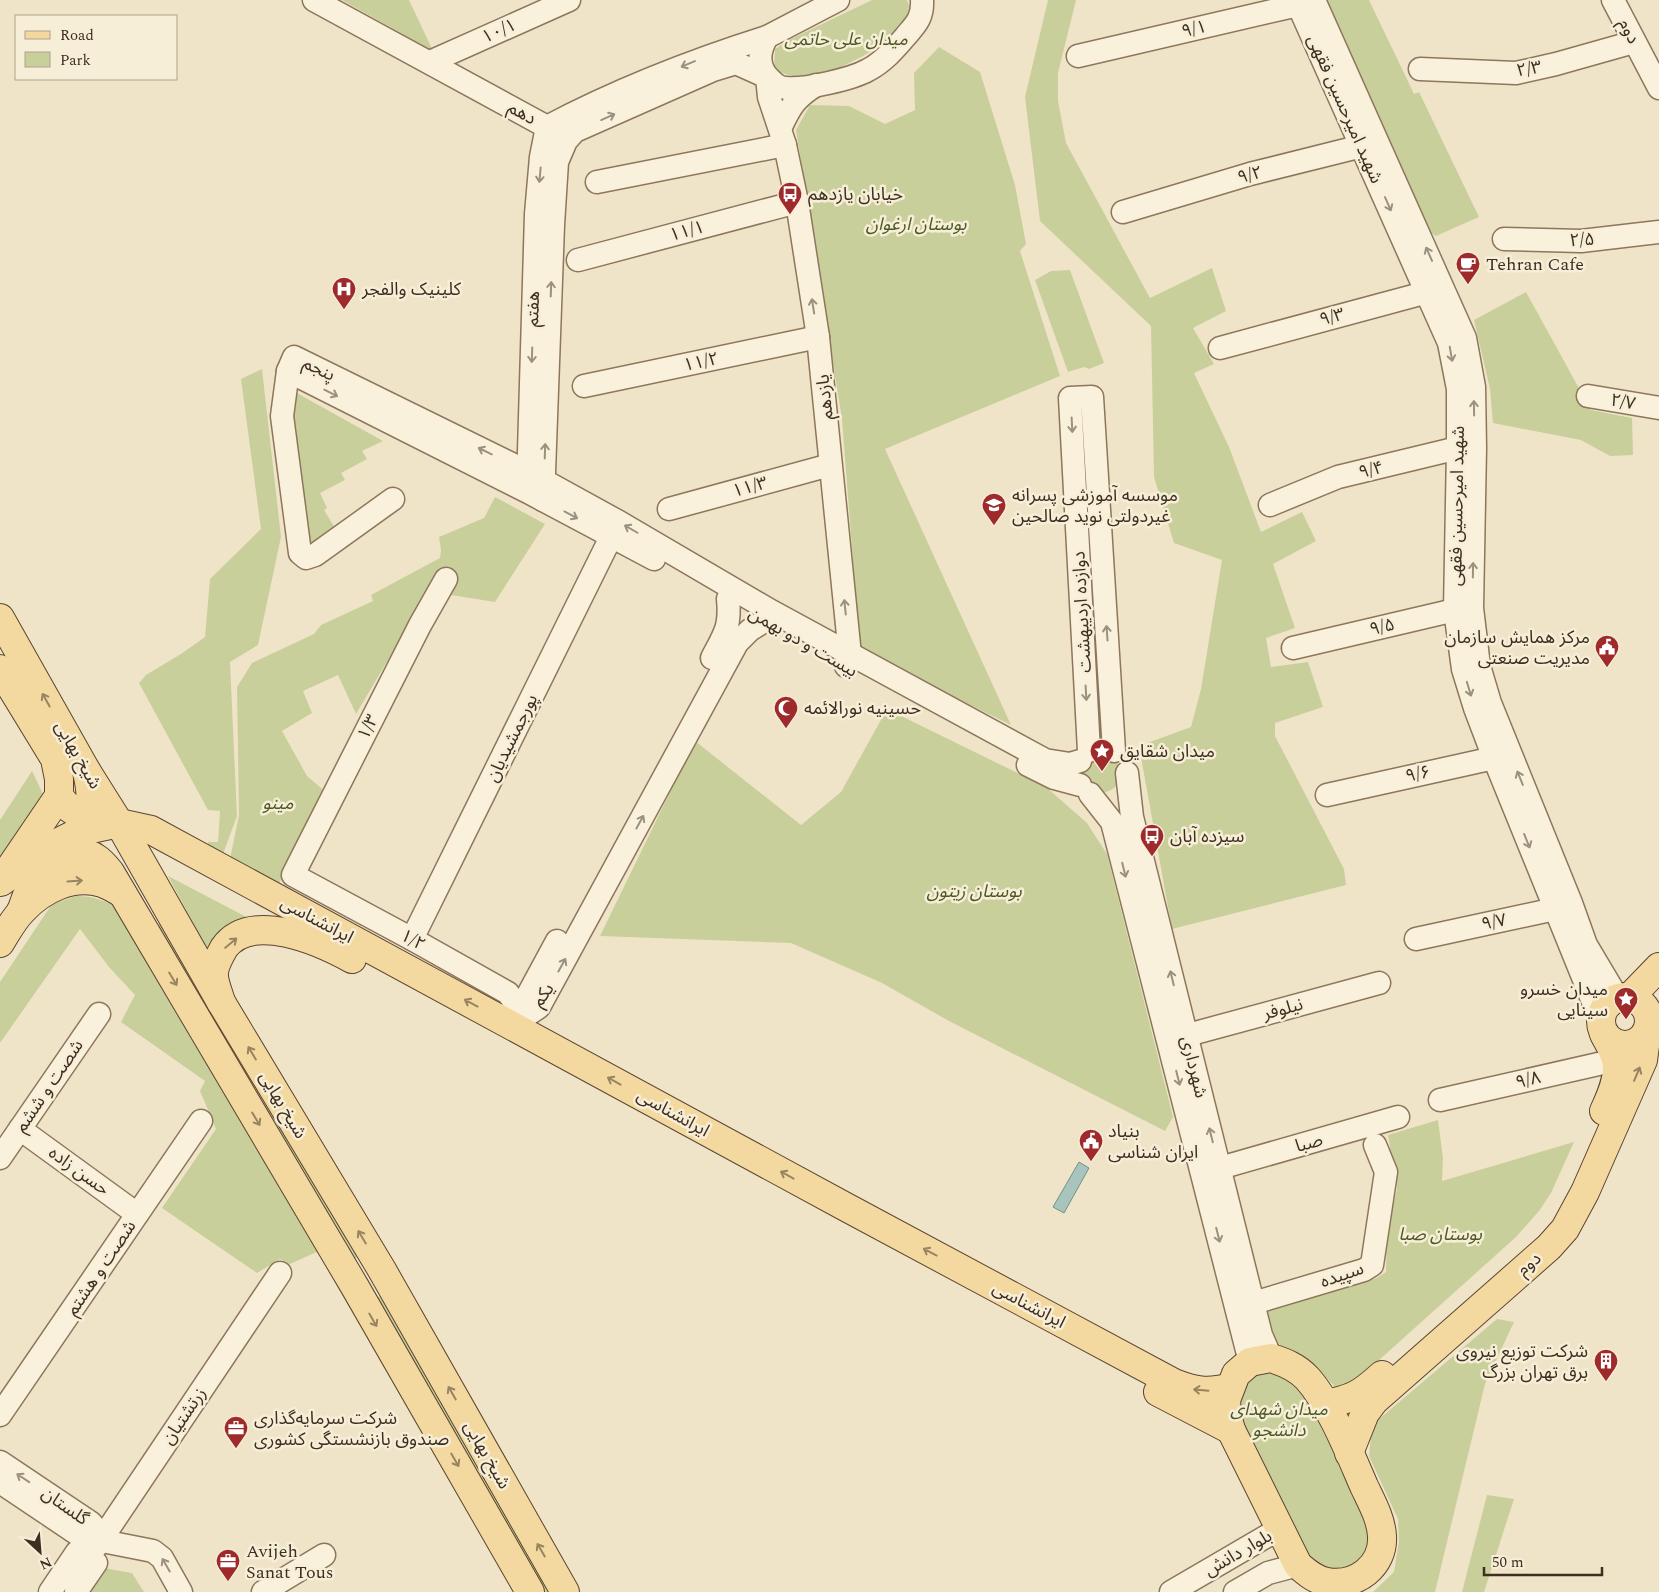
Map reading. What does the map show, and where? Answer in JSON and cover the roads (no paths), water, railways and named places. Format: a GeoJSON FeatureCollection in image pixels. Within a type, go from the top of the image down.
{"type":"FeatureCollection","features":[{"type":"Feature","properties":{"kind":"main road","name":"شیخ بهایی"},"geometry":{"type":"LineString","coordinates":[[0,618],[221,1002],[382,1270],[565,1592]]}},
{"type":"Feature","properties":{"kind":"main road","name":"شیخ بهایی"},"geometry":{"type":"LineString","coordinates":[[0,668],[55,759],[59,778],[59,796]]}},
{"type":"Feature","properties":{"kind":"main road"},"geometry":{"type":"LineString","coordinates":[[0,883],[59,796],[76,813],[84,813],[90,799],[87,772]]}},
{"type":"Feature","properties":{"kind":"main road","name":"ایرانشناسی"},"geometry":{"type":"LineString","coordinates":[[119,823],[151,830],[517,1030],[840,1214],[1231,1430]]}},
{"type":"Feature","properties":{"kind":"main road"},"geometry":{"type":"LineString","coordinates":[[0,883],[49,847],[91,829],[119,823]]}},
{"type":"Feature","properties":{"kind":"main road"},"geometry":{"type":"LineString","coordinates":[[119,823],[114,835],[114,852],[128,888],[154,937],[156,950]]}},
{"type":"Feature","properties":{"kind":"main road","name":"شیخ بهایی"},"geometry":{"type":"LineString","coordinates":[[0,943],[21,911],[40,895],[66,882],[90,880],[104,883],[126,900],[354,1287],[530,1592]]}},
{"type":"Feature","properties":{"kind":"main road","name":"ایرانشناسی"},"geometry":{"type":"LineString","coordinates":[[221,1002],[214,974],[219,956],[229,941],[246,933],[274,931],[300,936],[327,946],[517,1030]]}},
{"type":"Feature","properties":{"kind":"main road"},"geometry":{"type":"LineString","coordinates":[[1623,997],[1635,999],[1654,1016],[1638,1041],[1623,1045],[1616,1043],[1602,1026],[1606,1006],[1623,997],[1659,967]]}},
{"type":"Feature","properties":{"kind":"main road","name":"دوم"},"geometry":{"type":"LineString","coordinates":[[1349,1453],[1364,1413],[1374,1401],[1549,1247],[1565,1229],[1585,1192],[1625,1104],[1643,1060],[1654,1016]]}},
{"type":"Feature","properties":{"kind":"main road","name":"دوم"},"geometry":{"type":"LineString","coordinates":[[1325,1404],[1344,1400],[1364,1391],[1539,1233],[1552,1216],[1568,1189],[1612,1095],[1616,1076],[1616,1060],[1602,1026]]}},
{"type":"Feature","properties":{"kind":"main road","name":"ایرانشناسی"},"geometry":{"type":"LineString","coordinates":[[840,1214],[1174,1383],[1205,1392],[1230,1388]]}},
{"type":"Feature","properties":{"kind":"main road"},"geometry":{"type":"LineString","coordinates":[[354,1287],[382,1270]]}},
{"type":"Feature","properties":{"kind":"main road"},"geometry":{"type":"LineString","coordinates":[[1260,1360],[1286,1362],[1297,1369],[1306,1377],[1325,1404],[1349,1453],[1379,1520],[1382,1535],[1382,1549],[1375,1562],[1356,1586],[1326,1582],[1310,1576],[1298,1565],[1231,1430],[1226,1400],[1236,1374],[1260,1360]]}},
{"type":"Feature","properties":{"kind":"street","name":"دهم"},"geometry":{"type":"LineString","coordinates":[[314,0],[548,127],[589,105],[696,60],[767,37]]}},
{"type":"Feature","properties":{"kind":"street","name":"۱۰/۱"},"geometry":{"type":"LineString","coordinates":[[430,62],[569,0]]}},
{"type":"Feature","properties":{"kind":"street"},"geometry":{"type":"LineString","coordinates":[[767,77],[760,57],[762,46],[767,37],[838,0]]}},
{"type":"Feature","properties":{"kind":"street","name":"دوم"},"geometry":{"type":"LineString","coordinates":[[1613,0],[1659,88]]}},
{"type":"Feature","properties":{"kind":"street","name":"۹/۱"},"geometry":{"type":"LineString","coordinates":[[1078,56],[1304,1]]}},
{"type":"Feature","properties":{"kind":"street","name":"شهید امیرحسین فقهی"},"geometry":{"type":"LineString","coordinates":[[1304,1],[1435,288],[1465,338],[1474,388],[1466,448],[1464,609],[1502,755],[1563,906],[1602,1026]]}},
{"type":"Feature","properties":{"kind":"street"},"geometry":{"type":"LineString","coordinates":[[548,127],[566,141],[575,131],[712,70],[736,63],[767,77],[778,86],[784,88],[850,78],[868,70],[890,54],[924,6]]}},
{"type":"Feature","properties":{"kind":"street","name":"۲/۳"},"geometry":{"type":"LineString","coordinates":[[1420,69],[1516,73],[1634,42]]}},
{"type":"Feature","properties":{"kind":"street","name":"یازدهم"},"geometry":{"type":"LineString","coordinates":[[767,77],[769,97],[782,137],[796,202],[818,337],[848,661]]}},
{"type":"Feature","properties":{"kind":"street"},"geometry":{"type":"LineString","coordinates":[[597,182],[782,137],[788,111],[800,95],[817,84]]}},
{"type":"Feature","properties":{"kind":"street","name":"هفتم"},"geometry":{"type":"LineString","coordinates":[[536,486],[536,214],[541,157],[548,127]]}},
{"type":"Feature","properties":{"kind":"street","name":"هفتم"},"geometry":{"type":"LineString","coordinates":[[536,486],[557,162],[566,141]]}},
{"type":"Feature","properties":{"kind":"street","name":"۹/۲"},"geometry":{"type":"LineString","coordinates":[[1123,212],[1250,174],[1370,143]]}},
{"type":"Feature","properties":{"kind":"street","name":"۱۱/۱"},"geometry":{"type":"LineString","coordinates":[[578,260],[796,202]]}},
{"type":"Feature","properties":{"kind":"street","name":"۲/۵"},"geometry":{"type":"LineString","coordinates":[[1504,239],[1581,241],[1659,232]]}},
{"type":"Feature","properties":{"kind":"street","name":"۹/۳"},"geometry":{"type":"LineString","coordinates":[[1220,348],[1435,288]]}},
{"type":"Feature","properties":{"kind":"street","name":"۱۱/۲"},"geometry":{"type":"LineString","coordinates":[[584,386],[818,337]]}},
{"type":"Feature","properties":{"kind":"street","name":"پنجم"},"geometry":{"type":"LineString","coordinates":[[394,499],[315,555],[306,558],[300,553],[282,416],[288,371],[536,486]]}},
{"type":"Feature","properties":{"kind":"street","name":"۲/۷"},"geometry":{"type":"LineString","coordinates":[[1588,396],[1659,408]]}},
{"type":"Feature","properties":{"kind":"street","name":"دوازده اردیبهشت"},"geometry":{"type":"LineString","coordinates":[[1085,756],[1070,398],[1092,397],[1114,751]]}},
{"type":"Feature","properties":{"kind":"street","name":"۹/۴"},"geometry":{"type":"LineString","coordinates":[[1270,505],[1338,478],[1466,448]]}},
{"type":"Feature","properties":{"kind":"street","name":"۱۱/۳"},"geometry":{"type":"LineString","coordinates":[[670,509],[830,465]]}},
{"type":"Feature","properties":{"kind":"street","name":"بیست و دو بهمن"},"geometry":{"type":"LineString","coordinates":[[536,486],[612,537],[766,620],[1046,760],[1070,764],[1085,756]]}},
{"type":"Feature","properties":{"kind":"street","name":"بیست و دو بهمن"},"geometry":{"type":"LineString","coordinates":[[536,486],[1054,778],[1085,790]]}},
{"type":"Feature","properties":{"kind":"street","name":"پورجمشیدیان"},"geometry":{"type":"LineString","coordinates":[[412,939],[612,537]]}},
{"type":"Feature","properties":{"kind":"street","name":"۱/۳"},"geometry":{"type":"LineString","coordinates":[[293,875],[446,579]]}},
{"type":"Feature","properties":{"kind":"street","name":"یکم"},"geometry":{"type":"LineString","coordinates":[[517,1030],[524,1002],[726,631],[730,615],[728,599]]}},
{"type":"Feature","properties":{"kind":"street","name":"۹/۵"},"geometry":{"type":"LineString","coordinates":[[1293,648],[1464,609]]}},
{"type":"Feature","properties":{"kind":"street","name":"یکم"},"geometry":{"type":"LineString","coordinates":[[517,1030],[539,1007],[737,643],[750,630],[766,620]]}},
{"type":"Feature","properties":{"kind":"street"},"geometry":{"type":"LineString","coordinates":[[1106,748],[1114,751],[1123,760],[1127,773],[1125,781],[1121,789],[1114,794],[1098,798],[1085,790],[1077,777],[1077,769],[1085,756],[1097,749],[1106,748]]}},
{"type":"Feature","properties":{"kind":"street","name":"۹/۶"},"geometry":{"type":"LineString","coordinates":[[1327,794],[1502,755]]}},
{"type":"Feature","properties":{"kind":"street","name":"شهرداری"},"geometry":{"type":"LineString","coordinates":[[1127,773],[1132,817],[1177,1038]]}},
{"type":"Feature","properties":{"kind":"street","name":"شهرداری"},"geometry":{"type":"LineString","coordinates":[[1085,790],[1112,822],[1177,1038],[1245,1306],[1261,1336],[1260,1360]]}},
{"type":"Feature","properties":{"kind":"street","name":"۱/۲"},"geometry":{"type":"LineString","coordinates":[[293,875],[508,993],[517,1030]]}},
{"type":"Feature","properties":{"kind":"street","name":"شهید امیرحسین فقهی"},"geometry":{"type":"LineString","coordinates":[[1563,906],[1586,945],[1623,997]]}},
{"type":"Feature","properties":{"kind":"street","name":"۹/۷"},"geometry":{"type":"LineString","coordinates":[[1416,939],[1563,906]]}},
{"type":"Feature","properties":{"kind":"street","name":"نیلوفر"},"geometry":{"type":"LineString","coordinates":[[1177,1038],[1379,983]]}},
{"type":"Feature","properties":{"kind":"street","name":"شصت و ششم"},"geometry":{"type":"LineString","coordinates":[[0,1158],[99,1014]]}},
{"type":"Feature","properties":{"kind":"street","name":"۹/۸"},"geometry":{"type":"LineString","coordinates":[[1440,1100],[1616,1060]]}},
{"type":"Feature","properties":{"kind":"street","name":"صبا"},"geometry":{"type":"LineString","coordinates":[[1211,1171],[1398,1117]]}},
{"type":"Feature","properties":{"kind":"street","name":"شصت و هشتم"},"geometry":{"type":"LineString","coordinates":[[0,1415],[201,1120]]}},
{"type":"Feature","properties":{"kind":"street","name":"حسن زاده"},"geometry":{"type":"LineString","coordinates":[[20,1129],[138,1214]]}},
{"type":"Feature","properties":{"kind":"street","name":"سپیده"},"geometry":{"type":"LineString","coordinates":[[1245,1306],[1364,1270],[1372,1265],[1386,1172],[1375,1146]]}},
{"type":"Feature","properties":{"kind":"street","name":"زرتشتیان"},"geometry":{"type":"LineString","coordinates":[[87,1558],[280,1273]]}},
{"type":"Feature","properties":{"kind":"street","name":"گلستان"},"geometry":{"type":"LineString","coordinates":[[0,1462],[91,1523],[98,1531],[101,1540],[82,1538],[0,1482]]}},
{"type":"Feature","properties":{"kind":"street","name":"بلوار دانش"},"geometry":{"type":"LineString","coordinates":[[1170,1592],[1279,1529]]}},
{"type":"Feature","properties":{"kind":"street"},"geometry":{"type":"LineString","coordinates":[[101,1540],[153,1551],[162,1558],[181,1592]]}},
{"type":"Feature","properties":{"kind":"street"},"geometry":{"type":"LineString","coordinates":[[141,1548],[144,1557],[164,1592]]}},
{"type":"Feature","properties":{"kind":"street"},"geometry":{"type":"LineString","coordinates":[[50,1592],[77,1552],[96,1563],[76,1592]]}},
{"type":"Feature","properties":{"kind":"street"},"geometry":{"type":"LineString","coordinates":[[263,1592],[324,1555]]}},
{"type":"Feature","properties":{"kind":"street","name":"بلوار دانش"},"geometry":{"type":"LineString","coordinates":[[1235,1592],[1268,1573],[1298,1565]]}},
{"type":"Feature","properties":{"kind":"water"},"geometry":{"type":"Polygon","coordinates":[[[1079,1162],[1089,1168],[1064,1213],[1053,1207],[1079,1162]]]}},
{"type":"Feature","properties":{"kind":"place","name":"خیابان یازدهم"},"geometry":{"type":"Point","coordinates":[790,215]}},
{"type":"Feature","properties":{"kind":"place","name":"Tehran Cafe"},"geometry":{"type":"Point","coordinates":[1468,285]}},
{"type":"Feature","properties":{"kind":"place","name":"کلینیک والفجر"},"geometry":{"type":"Point","coordinates":[344,310]}},
{"type":"Feature","properties":{"kind":"place","name":"موسسه آموزشی پسرانه غیردولتی نوید صالحین"},"geometry":{"type":"Point","coordinates":[994,526]}},
{"type":"Feature","properties":{"kind":"place","name":"مرکز همایش سازمان مدیریت صنعتی"},"geometry":{"type":"Point","coordinates":[1607,668]}},
{"type":"Feature","properties":{"kind":"place","name":"حسینیه نورالائمه"},"geometry":{"type":"Point","coordinates":[786,729]}},
{"type":"Feature","properties":{"kind":"place","name":"میدان شقایق"},"geometry":{"type":"Point","coordinates":[1102,772]}},
{"type":"Feature","properties":{"kind":"place","name":"سیزده آبان"},"geometry":{"type":"Point","coordinates":[1152,857]}},
{"type":"Feature","properties":{"kind":"place","name":"میدان خسرو سینایی"},"geometry":{"type":"Point","coordinates":[1626,1020]}},
{"type":"Feature","properties":{"kind":"place","name":"بنیاد ایران شناسی"},"geometry":{"type":"Point","coordinates":[1091,1162]}},
{"type":"Feature","properties":{"kind":"place","name":"شرکت توزیع نیروی برق تهران بزرگ"},"geometry":{"type":"Point","coordinates":[1606,1382]}},
{"type":"Feature","properties":{"kind":"place","name":"شرکت سرمایه‌گذاری صندوق بازنشستگی کشوری"},"geometry":{"type":"Point","coordinates":[236,1449]}},
{"type":"Feature","properties":{"kind":"place","name":"Avijeh Sanat Tous"},"geometry":{"type":"Point","coordinates":[228,1582]}},
{"type":"Feature","properties":{"kind":"park label","name":"میدان علی حاتمی"},"geometry":{"type":"Point","coordinates":[846,39]}},
{"type":"Feature","properties":{"kind":"park label","name":"بوستان ارغوان"},"geometry":{"type":"Point","coordinates":[916,224]}},
{"type":"Feature","properties":{"kind":"park label","name":"مینو"},"geometry":{"type":"Point","coordinates":[278,803]}},
{"type":"Feature","properties":{"kind":"park label","name":"بوستان زیتون"},"geometry":{"type":"Point","coordinates":[974,891]}},
{"type":"Feature","properties":{"kind":"park label","name":"بوستان صبا"},"geometry":{"type":"Point","coordinates":[1440,1234]}},
{"type":"Feature","properties":{"kind":"park label","name":"میدان شهدای دانشجو"},"geometry":{"type":"Point","coordinates":[1279,1419]}}]}
